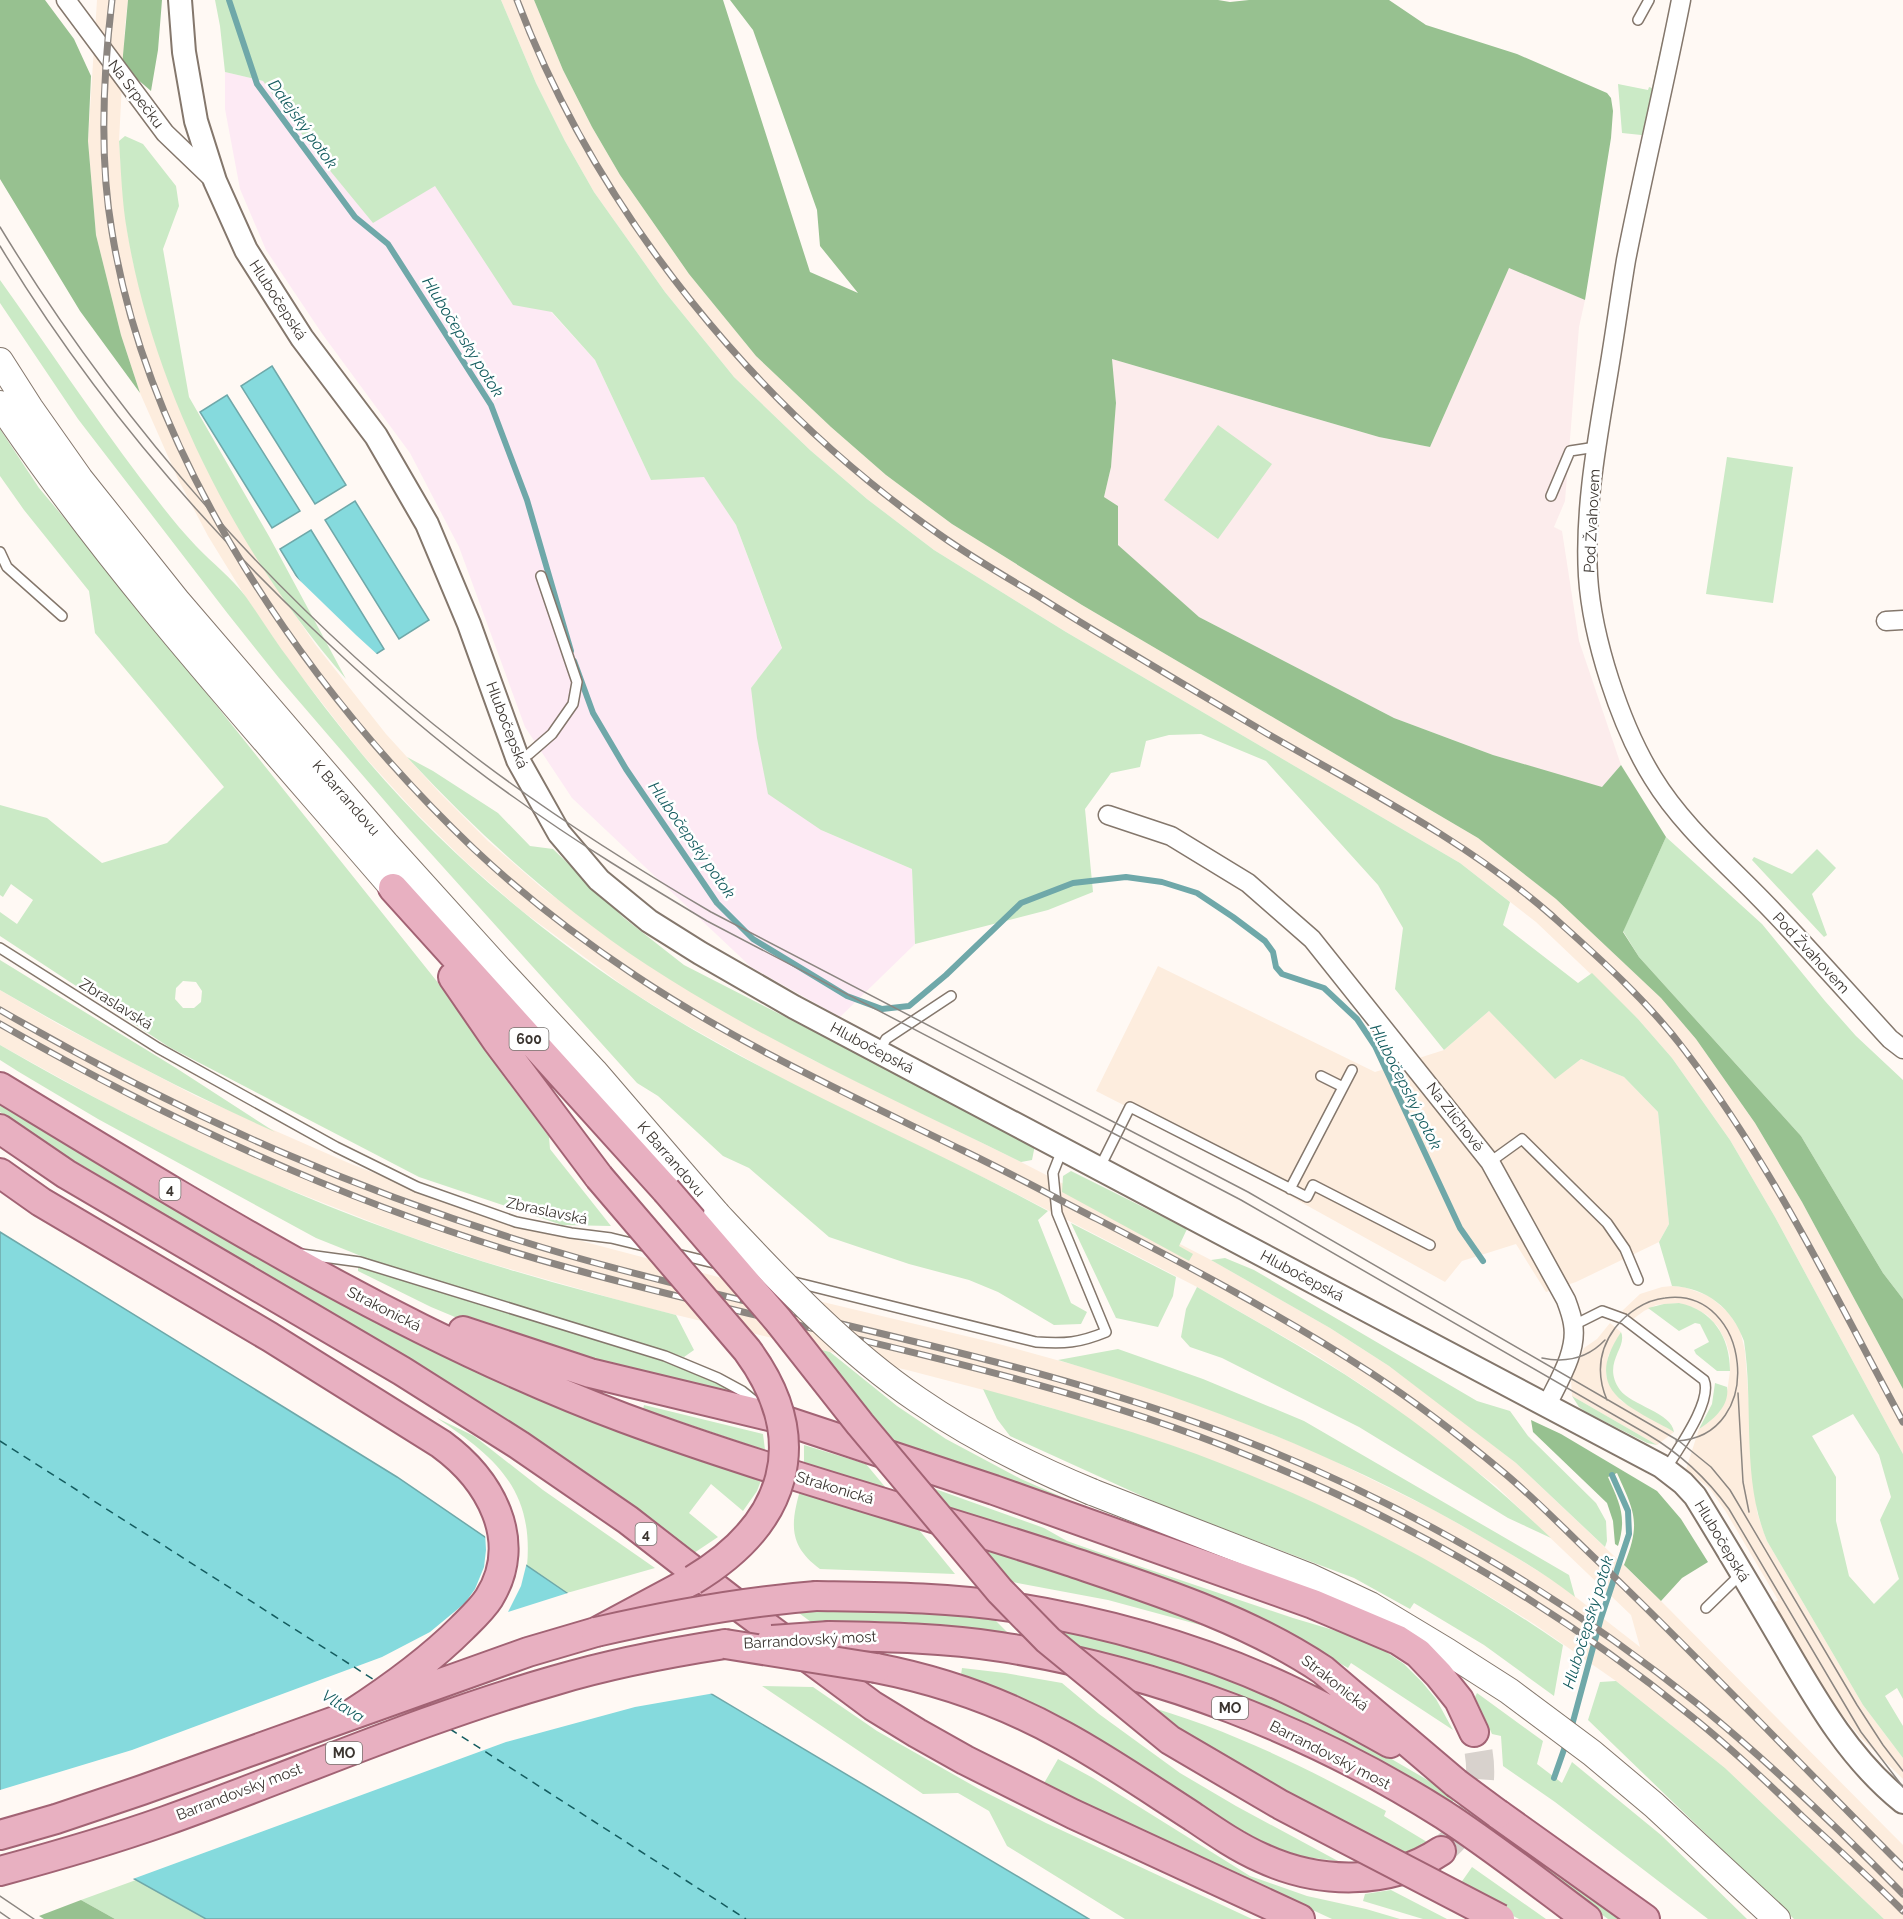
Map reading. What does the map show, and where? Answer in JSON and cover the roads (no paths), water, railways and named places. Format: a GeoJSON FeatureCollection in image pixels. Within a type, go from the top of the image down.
{"type":"FeatureCollection","features":[{"type":"Feature","properties":{"kind":"main road","name":"K Barrandovu"},"geometry":{"type":"LineString","coordinates":[[0,361],[80,479],[178,602],[386,844],[594,1071],[717,1214],[811,1310],[865,1359],[918,1400],[988,1444],[1043,1472],[1237,1548]]}},
{"type":"Feature","properties":{"kind":"main road","name":"K Barrandovu"},"geometry":{"type":"LineString","coordinates":[[0,404],[104,546],[168,626],[393,888]]}},
{"type":"Feature","properties":{"kind":"main road"},"geometry":{"type":"LineString","coordinates":[[393,888],[497,1041],[599,1177],[747,1350],[760,1368],[778,1408],[784,1446],[781,1477],[770,1508],[749,1536],[709,1570],[596,1632]]}},
{"type":"Feature","properties":{"kind":"main road","name":"600"},"geometry":{"type":"LineString","coordinates":[[393,888],[666,1190],[778,1320],[860,1424],[1000,1591],[1048,1640],[1170,1740],[1281,1805],[1500,1919]]}},
{"type":"Feature","properties":{"kind":"main road","name":"Strakonická"},"geometry":{"type":"LineString","coordinates":[[0,1087],[273,1250],[419,1328],[571,1397],[627,1419],[756,1463],[1000,1538],[1141,1585],[1235,1623],[1303,1656],[1323,1670],[1456,1783],[1645,1919]]}},
{"type":"Feature","properties":{"kind":"main road","name":"4"},"geometry":{"type":"LineString","coordinates":[[0,1129],[66,1174],[402,1371],[519,1445],[628,1520],[744,1611],[864,1700],[917,1733],[965,1760],[1073,1814],[1300,1919]]}},
{"type":"Feature","properties":{"kind":"main road"},"geometry":{"type":"LineString","coordinates":[[0,1173],[40,1202],[270,1336],[427,1435],[466,1464],[488,1493],[500,1522],[503,1538],[501,1568],[489,1598],[477,1614],[450,1640],[386,1691],[350,1714]]}},
{"type":"Feature","properties":{"kind":"main road"},"geometry":{"type":"LineString","coordinates":[[343,1288],[590,1373],[777,1418],[994,1490],[1313,1604],[1398,1640]]}},
{"type":"Feature","properties":{"kind":"main road"},"geometry":{"type":"LineString","coordinates":[[1237,1548],[1418,1653],[1459,1700],[1474,1732]]}},
{"type":"Feature","properties":{"kind":"main road"},"geometry":{"type":"LineString","coordinates":[[1237,1548],[1308,1576],[1370,1605],[1509,1691],[1592,1752],[1654,1805],[1777,1919]]}},
{"type":"Feature","properties":{"kind":"main road","name":"MO"},"geometry":{"type":"LineString","coordinates":[[0,1834],[56,1819],[142,1790],[528,1652],[596,1632],[724,1606],[816,1596],[960,1601],[1067,1617],[1128,1631],[1182,1648],[1284,1688],[1394,1745],[1456,1783]]}},
{"type":"Feature","properties":{"kind":"main road","name":"Barrandovský most"},"geometry":{"type":"LineString","coordinates":[[0,1870],[58,1855],[165,1821],[298,1769],[512,1694],[633,1660],[725,1644],[829,1636],[880,1636],[999,1647],[1053,1656],[1156,1682],[1240,1712],[1311,1743],[1443,1815],[1587,1919]]}},
{"type":"Feature","properties":{"kind":"main road"},"geometry":{"type":"LineString","coordinates":[[725,1644],[876,1668],[959,1688],[1019,1713],[1065,1736],[1224,1837],[1284,1867],[1305,1873],[1338,1877],[1386,1875],[1419,1864],[1441,1851]]}},
{"type":"Feature","properties":{"kind":"main road"},"geometry":{"type":"LineString","coordinates":[[0,1880],[58,1855]]}},
{"type":"Feature","properties":{"kind":"street","name":"Na Srpečku"},"geometry":{"type":"LineString","coordinates":[[66,0],[165,133],[215,181]]}},
{"type":"Feature","properties":{"kind":"street","name":"Hlubočepská"},"geometry":{"type":"LineString","coordinates":[[180,0],[184,52],[196,121],[215,181],[246,250],[303,338],[376,436],[427,524],[469,624],[518,760],[559,833],[599,879],[649,921],[728,969],[1062,1150],[1629,1447],[1666,1469],[1695,1496],[1829,1720],[1861,1762],[1903,1802]]}},
{"type":"Feature","properties":{"kind":"street","name":"Pod Žvahovem"},"geometry":{"type":"LineString","coordinates":[[1681,0],[1626,260],[1596,447],[1589,528],[1588,576],[1595,621],[1603,657],[1617,698],[1630,732],[1653,778],[1688,823],[1774,912],[1890,1039],[1903,1050]]}},
{"type":"Feature","properties":{"kind":"street","name":"Na Zlíchově"},"geometry":{"type":"LineString","coordinates":[[1108,815],[1171,836],[1248,883],[1312,939],[1490,1162],[1566,1300],[1574,1325],[1571,1349],[1547,1405]]}},
{"type":"Feature","properties":{"kind":"lane"},"geometry":{"type":"LineString","coordinates":[[1638,20],[1649,0]]}},
{"type":"Feature","properties":{"kind":"lane"},"geometry":{"type":"LineString","coordinates":[[1551,496],[1570,451],[1596,447]]}},
{"type":"Feature","properties":{"kind":"lane"},"geometry":{"type":"LineString","coordinates":[[0,552],[7,567],[62,616]]}},
{"type":"Feature","properties":{"kind":"lane"},"geometry":{"type":"LineString","coordinates":[[518,760],[529,754],[552,734],[573,704],[577,682],[541,576]]}},
{"type":"Feature","properties":{"kind":"lane","name":"Zbraslavská"},"geometry":{"type":"LineString","coordinates":[[0,948],[158,1048],[336,1147],[417,1187],[516,1222],[611,1238],[748,1271]]}},
{"type":"Feature","properties":{"kind":"lane"},"geometry":{"type":"LineString","coordinates":[[879,1052],[886,1039],[951,996]]}},
{"type":"Feature","properties":{"kind":"lane"},"geometry":{"type":"LineString","coordinates":[[1290,1189],[1352,1070]]}},
{"type":"Feature","properties":{"kind":"lane"},"geometry":{"type":"LineString","coordinates":[[1321,1076],[1343,1087]]}},
{"type":"Feature","properties":{"kind":"lane"},"geometry":{"type":"LineString","coordinates":[[1099,1169],[1130,1107],[1307,1197],[1313,1185],[1430,1245]]}},
{"type":"Feature","properties":{"kind":"lane"},"geometry":{"type":"LineString","coordinates":[[1490,1162],[1522,1139],[1607,1223],[1625,1249],[1638,1280]]}},
{"type":"Feature","properties":{"kind":"lane"},"geometry":{"type":"LineString","coordinates":[[760,1274],[1036,1342],[1083,1342],[1106,1332],[1057,1213],[1053,1173],[1062,1150]]}},
{"type":"Feature","properties":{"kind":"lane"},"geometry":{"type":"LineString","coordinates":[[273,1250],[360,1262],[665,1356],[695,1367],[742,1391],[777,1418]]}},
{"type":"Feature","properties":{"kind":"lane"},"geometry":{"type":"LineString","coordinates":[[1574,1325],[1602,1311],[1624,1319],[1704,1380],[1706,1397],[1666,1469]]}},
{"type":"Feature","properties":{"kind":"lane"},"geometry":{"type":"LineString","coordinates":[[1706,1608],[1742,1573]]}},
{"type":"Feature","properties":{"kind":"water"},"geometry":{"type":"Polygon","coordinates":[[[272,366],[346,485],[315,504],[241,386],[272,366]]]}},
{"type":"Feature","properties":{"kind":"water"},"geometry":{"type":"Polygon","coordinates":[[[227,395],[300,511],[272,528],[200,412],[227,395]]]}},
{"type":"Feature","properties":{"kind":"water"},"geometry":{"type":"Polygon","coordinates":[[[355,501],[429,620],[399,639],[325,520],[355,501]]]}},
{"type":"Feature","properties":{"kind":"water"},"geometry":{"type":"Polygon","coordinates":[[[311,530],[384,649],[353,669],[280,549],[311,530]]]}},
{"type":"Feature","properties":{"kind":"water","name":"Vltava"},"geometry":{"type":"Polygon","coordinates":[[[0,1232],[397,1477],[567,1593],[673,1671],[1089,1919],[206,1919],[0,1804],[0,1232]]]}},
{"type":"Feature","properties":{"kind":"waterway","name":"Hlubočepský potok"},"geometry":{"type":"LineString","coordinates":[[229,0],[257,84],[355,217],[388,244],[491,405],[527,500],[571,651]]}},
{"type":"Feature","properties":{"kind":"waterway","name":"Hlubočepský potok"},"geometry":{"type":"LineString","coordinates":[[574,661],[593,713],[626,769],[717,903],[753,939],[847,996],[882,1009],[909,1006],[946,975],[1021,903],[1073,883],[1126,877],[1162,882],[1197,893],[1265,941],[1273,952],[1276,967],[1282,974],[1324,988],[1357,1019],[1375,1046],[1460,1228],[1483,1261]]}},
{"type":"Feature","properties":{"kind":"waterway","name":"Hlubočepský potok"},"geometry":{"type":"LineString","coordinates":[[1571,1729],[1601,1618],[1629,1534],[1628,1511],[1612,1475]]}},
{"type":"Feature","properties":{"kind":"waterway","name":"Hlubočepský potok"},"geometry":{"type":"LineString","coordinates":[[1554,1778],[1567,1741]]}},
{"type":"Feature","properties":{"kind":"tunnel"},"geometry":{"type":"LineString","coordinates":[[1441,1851],[1464,1826],[1477,1798],[1480,1766],[1474,1732]]}},
{"type":"Feature","properties":{"kind":"tram line"},"geometry":{"type":"LineString","coordinates":[[0,227],[47,300],[97,371],[150,440],[267,572],[329,633],[394,691],[521,791],[614,853],[711,912],[1248,1192],[1679,1441],[1711,1467],[1730,1490],[1857,1705],[1903,1771]]}},
{"type":"Feature","properties":{"kind":"tram line"},"geometry":{"type":"LineString","coordinates":[[0,246],[33,298],[105,399],[184,495],[226,541],[269,586],[361,674],[436,739],[488,779],[538,815],[707,921],[1241,1200],[1647,1434],[1682,1458],[1702,1476],[1729,1509],[1861,1732],[1903,1787]]}},
{"type":"Feature","properties":{"kind":"tram line"},"geometry":{"type":"LineString","coordinates":[[1607,1400],[1601,1381],[1600,1363],[1605,1345],[1620,1322],[1631,1312],[1650,1301],[1665,1298],[1694,1301],[1716,1315],[1731,1337],[1737,1364],[1736,1391],[1725,1415],[1705,1433],[1676,1441]]}},
{"type":"Feature","properties":{"kind":"tram line"},"geometry":{"type":"LineString","coordinates":[[1542,1358],[1560,1360],[1576,1358],[1591,1351],[1605,1340]]}},
{"type":"Feature","properties":{"kind":"tram line"},"geometry":{"type":"LineString","coordinates":[[1738,1393],[1743,1482],[1749,1512]]}},
{"type":"Feature","properties":{"kind":"tram line"},"geometry":{"type":"LineString","coordinates":[[0,1896],[34,1919]]}},
{"type":"Feature","properties":{"kind":"tram line"},"geometry":{"type":"LineString","coordinates":[[0,1912],[10,1919]]}},
{"type":"Feature","properties":{"kind":"railway"},"geometry":{"type":"LineString","coordinates":[[112,0],[106,58],[104,116],[108,204],[131,318],[161,403],[199,487],[245,568],[297,645],[353,719],[413,787],[474,849],[532,900],[594,947],[675,1001],[755,1047],[996,1167],[1201,1274],[1338,1352],[1422,1408],[1487,1459],[1541,1506],[1679,1640],[1903,1867]]}},
{"type":"Feature","properties":{"kind":"railway"},"geometry":{"type":"LineString","coordinates":[[517,0],[551,79],[591,155],[638,229],[690,300],[748,367],[809,429],[875,486],[966,552],[1266,733],[1376,795],[1483,862],[1550,914],[1639,997],[1686,1052],[1718,1095],[1747,1140],[1802,1232],[1903,1422]]}},
{"type":"Feature","properties":{"kind":"railway"},"geometry":{"type":"LineString","coordinates":[[0,1010],[139,1086],[210,1120],[353,1182],[427,1209],[502,1235],[662,1281],[915,1342],[1083,1386],[1166,1412],[1248,1442],[1367,1494],[1426,1524],[1539,1590],[1647,1665],[1726,1727],[1778,1773],[1903,1894]]}},
{"type":"Feature","properties":{"kind":"railway"},"geometry":{"type":"LineString","coordinates":[[0,1024],[68,1062],[206,1132],[348,1194],[421,1221],[494,1246],[654,1291],[912,1352],[1083,1398],[1167,1425],[1249,1456],[1366,1508],[1424,1538],[1535,1603],[1640,1676],[1734,1752],[1903,1911]]}},
{"type":"Feature","properties":{"kind":"water label","name":"Dalejský potok"},"geometry":{"type":"Point","coordinates":[303,124]}}]}
